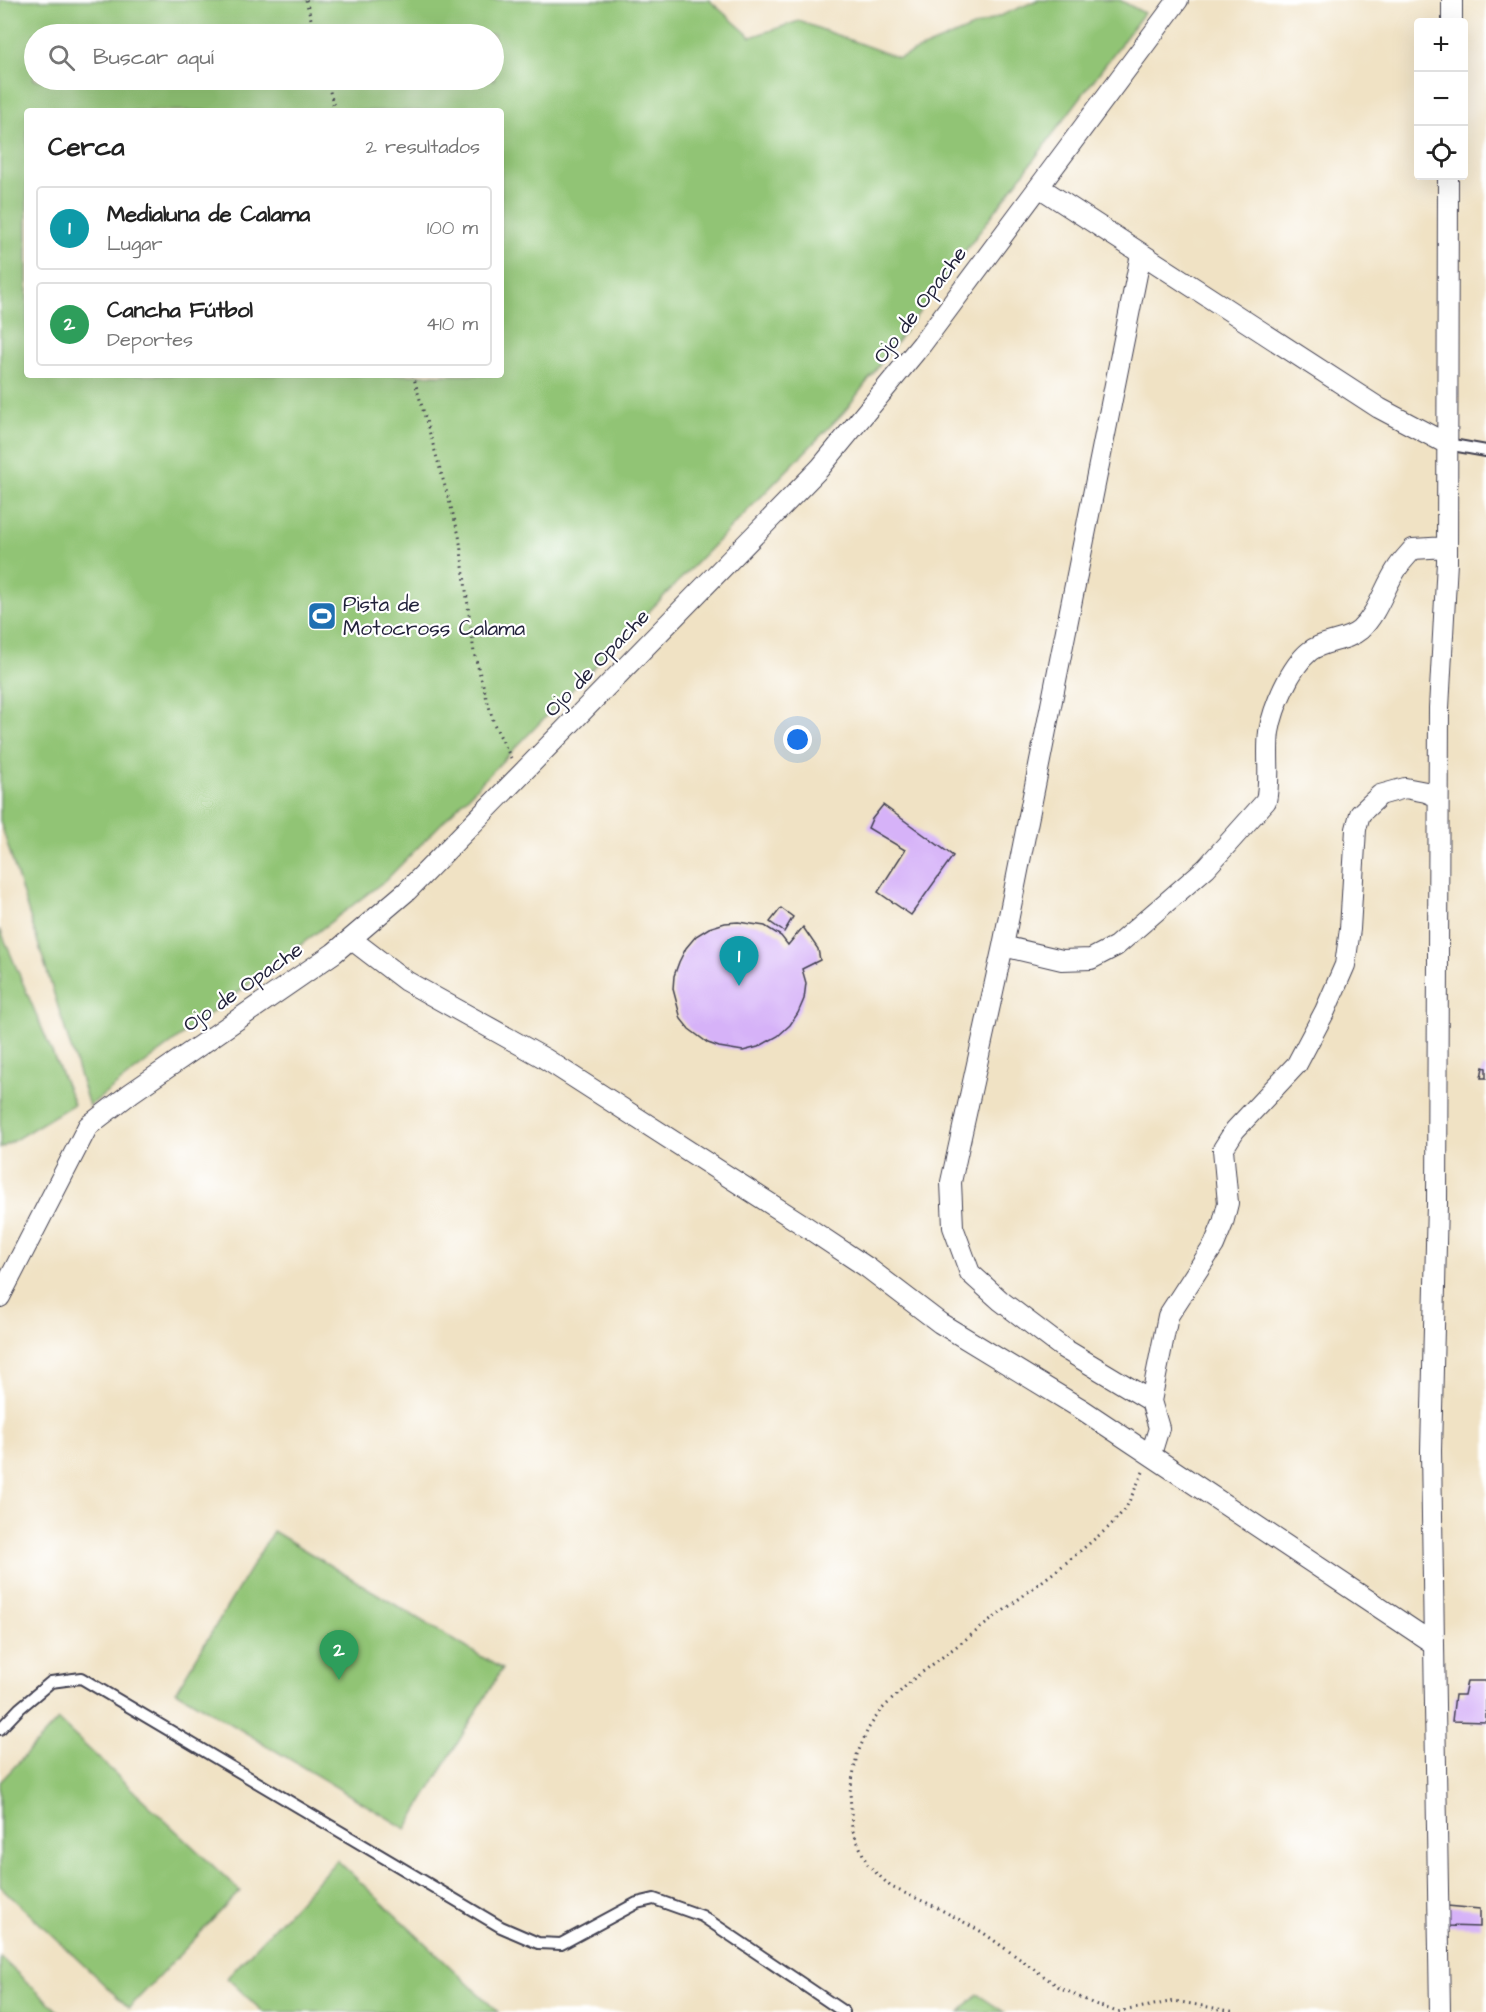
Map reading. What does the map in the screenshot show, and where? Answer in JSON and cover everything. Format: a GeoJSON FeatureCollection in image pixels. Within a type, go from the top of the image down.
{"type":"FeatureCollection","features":[{"type":"Feature","properties":{"kind":"street","name":"Ojo de Opache"},"geometry":{"type":"LineString","coordinates":[[0,1297],[88,1126],[131,1093],[334,953],[407,891],[820,468],[922,344],[1179,0]]}},
{"type":"Feature","properties":{"kind":"street"},"geometry":{"type":"LineString","coordinates":[[1452,0],[1452,18]]}},
{"type":"Feature","properties":{"kind":"street"},"geometry":{"type":"LineString","coordinates":[[1440,2012],[1431,1451],[1437,1203],[1439,708],[1447,547],[1448,180]]}},
{"type":"Feature","properties":{"kind":"street"},"geometry":{"type":"LineString","coordinates":[[1039,187],[1379,408],[1447,444]]}},
{"type":"Feature","properties":{"kind":"street"},"geometry":{"type":"LineString","coordinates":[[1141,254],[1003,946],[951,1182],[953,1227],[970,1273],[1001,1301],[1063,1348],[1151,1401]]}},
{"type":"Feature","properties":{"kind":"street"},"geometry":{"type":"LineString","coordinates":[[1003,946],[1062,960],[1091,959],[1116,946],[1206,868],[1266,801],[1269,787],[1269,731],[1281,696],[1295,666],[1311,651],[1324,643],[1340,640],[1359,631],[1376,612],[1398,567],[1413,549],[1447,547]]}},
{"type":"Feature","properties":{"kind":"street"},"geometry":{"type":"LineString","coordinates":[[1151,1454],[1159,1428],[1151,1401],[1168,1316],[1214,1245],[1223,1223],[1228,1196],[1223,1149],[1235,1130],[1297,1064],[1325,1011],[1345,965],[1350,929],[1356,829],[1360,814],[1380,795],[1405,788],[1438,797]]}},
{"type":"Feature","properties":{"kind":"street"},"geometry":{"type":"LineString","coordinates":[[351,939],[406,981],[544,1058],[868,1268],[940,1323],[1151,1454],[1434,1644]]}},
{"type":"Feature","properties":{"kind":"lane"},"geometry":{"type":"LineString","coordinates":[[1447,444],[1486,451]]}},
{"type":"Feature","properties":{"kind":"lane"},"geometry":{"type":"LineString","coordinates":[[0,1729],[20,1708],[51,1682],[81,1678],[501,1927],[538,1943],[561,1944],[637,1903],[654,1899],[702,1916],[844,2012]]}},
{"type":"Feature","properties":{"kind":"path"},"geometry":{"type":"LineString","coordinates":[[306,0],[312,24]]}},
{"type":"Feature","properties":{"kind":"path"},"geometry":{"type":"LineString","coordinates":[[330,90],[334,108]]}},
{"type":"Feature","properties":{"kind":"path"},"geometry":{"type":"LineString","coordinates":[[414,378],[459,535],[474,652],[494,724],[510,757],[523,773]]}},
{"type":"Feature","properties":{"kind":"path"},"geometry":{"type":"LineString","coordinates":[[1151,1454],[1126,1508],[1109,1527],[1061,1567],[912,1680],[881,1710],[868,1729],[857,1755],[850,1791],[852,1829],[867,1864],[891,1887],[936,1907],[982,1932],[1059,1986],[1092,2003],[1117,2012],[1175,2001],[1236,2012]]}},
{"type":"Feature","properties":{"kind":"green space","name":"Pista de Motocross Calama"},"geometry":{"type":"Polygon","coordinates":[[[0,0],[709,0],[751,37],[799,21],[899,58],[1038,0],[1120,0],[1144,13],[845,411],[387,879],[89,1106],[0,821],[0,0]]]}},
{"type":"Feature","properties":{"kind":"green space"},"geometry":{"type":"Polygon","coordinates":[[[0,929],[74,1104],[0,1149],[0,929]]]}},
{"type":"Feature","properties":{"kind":"green space"},"geometry":{"type":"Polygon","coordinates":[[[273,1531],[502,1669],[406,1829],[176,1691],[273,1531]]]}},
{"type":"Feature","properties":{"kind":"green space"},"geometry":{"type":"Polygon","coordinates":[[[58,1720],[240,1891],[129,2008],[0,1886],[0,1782],[58,1720]]]}},
{"type":"Feature","properties":{"kind":"green space"},"geometry":{"type":"Polygon","coordinates":[[[337,1860],[498,2012],[263,2012],[227,1978],[337,1860]]]}},
{"type":"Feature","properties":{"kind":"green space"},"geometry":{"type":"Polygon","coordinates":[[[0,1957],[59,2012],[0,2012],[0,1957]]]}},
{"type":"Feature","properties":{"kind":"green space"},"geometry":{"type":"Polygon","coordinates":[[[977,1994],[1004,2012],[960,2012],[977,1994]]]}},
{"type":"Feature","properties":{"kind":"building"},"geometry":{"type":"Polygon","coordinates":[[[883,805],[953,856],[911,915],[878,892],[905,850],[868,828],[883,805]]]}},
{"type":"Feature","properties":{"kind":"building"},"geometry":{"type":"Polygon","coordinates":[[[781,908],[793,917],[784,932],[770,922],[781,908]]]}},
{"type":"Feature","properties":{"kind":"building"},"geometry":{"type":"Polygon","coordinates":[[[738,922],[765,926],[781,936],[788,945],[803,927],[818,949],[820,960],[802,969],[806,983],[804,999],[790,1025],[778,1036],[758,1047],[743,1051],[708,1043],[689,1029],[681,1019],[673,989],[674,976],[679,962],[686,948],[696,936],[709,928],[738,922]]]}},
{"type":"Feature","properties":{"kind":"building"},"geometry":{"type":"Polygon","coordinates":[[[1483,1067],[1486,1068],[1486,1078],[1481,1078],[1483,1067]]]}},
{"type":"Feature","properties":{"kind":"building"},"geometry":{"type":"Polygon","coordinates":[[[1467,1681],[1486,1681],[1486,1722],[1452,1721],[1455,1695],[1464,1695],[1467,1681]]]}},
{"type":"Feature","properties":{"kind":"building"},"geometry":{"type":"Polygon","coordinates":[[[1447,1906],[1480,1909],[1480,1927],[1447,1926],[1447,1906]]]}},
{"type":"Feature","properties":{"kind":"place","name":"Pista de Motocross Calama"},"geometry":{"type":"Point","coordinates":[322,616]}},
{"type":"Feature","properties":{"kind":"place","name":"Medialuna de Calama"},"geometry":{"type":"Point","coordinates":[739,986]}},
{"type":"Feature","properties":{"kind":"place","name":"Cancha Fútbol"},"geometry":{"type":"Point","coordinates":[339,1680]}}]}
